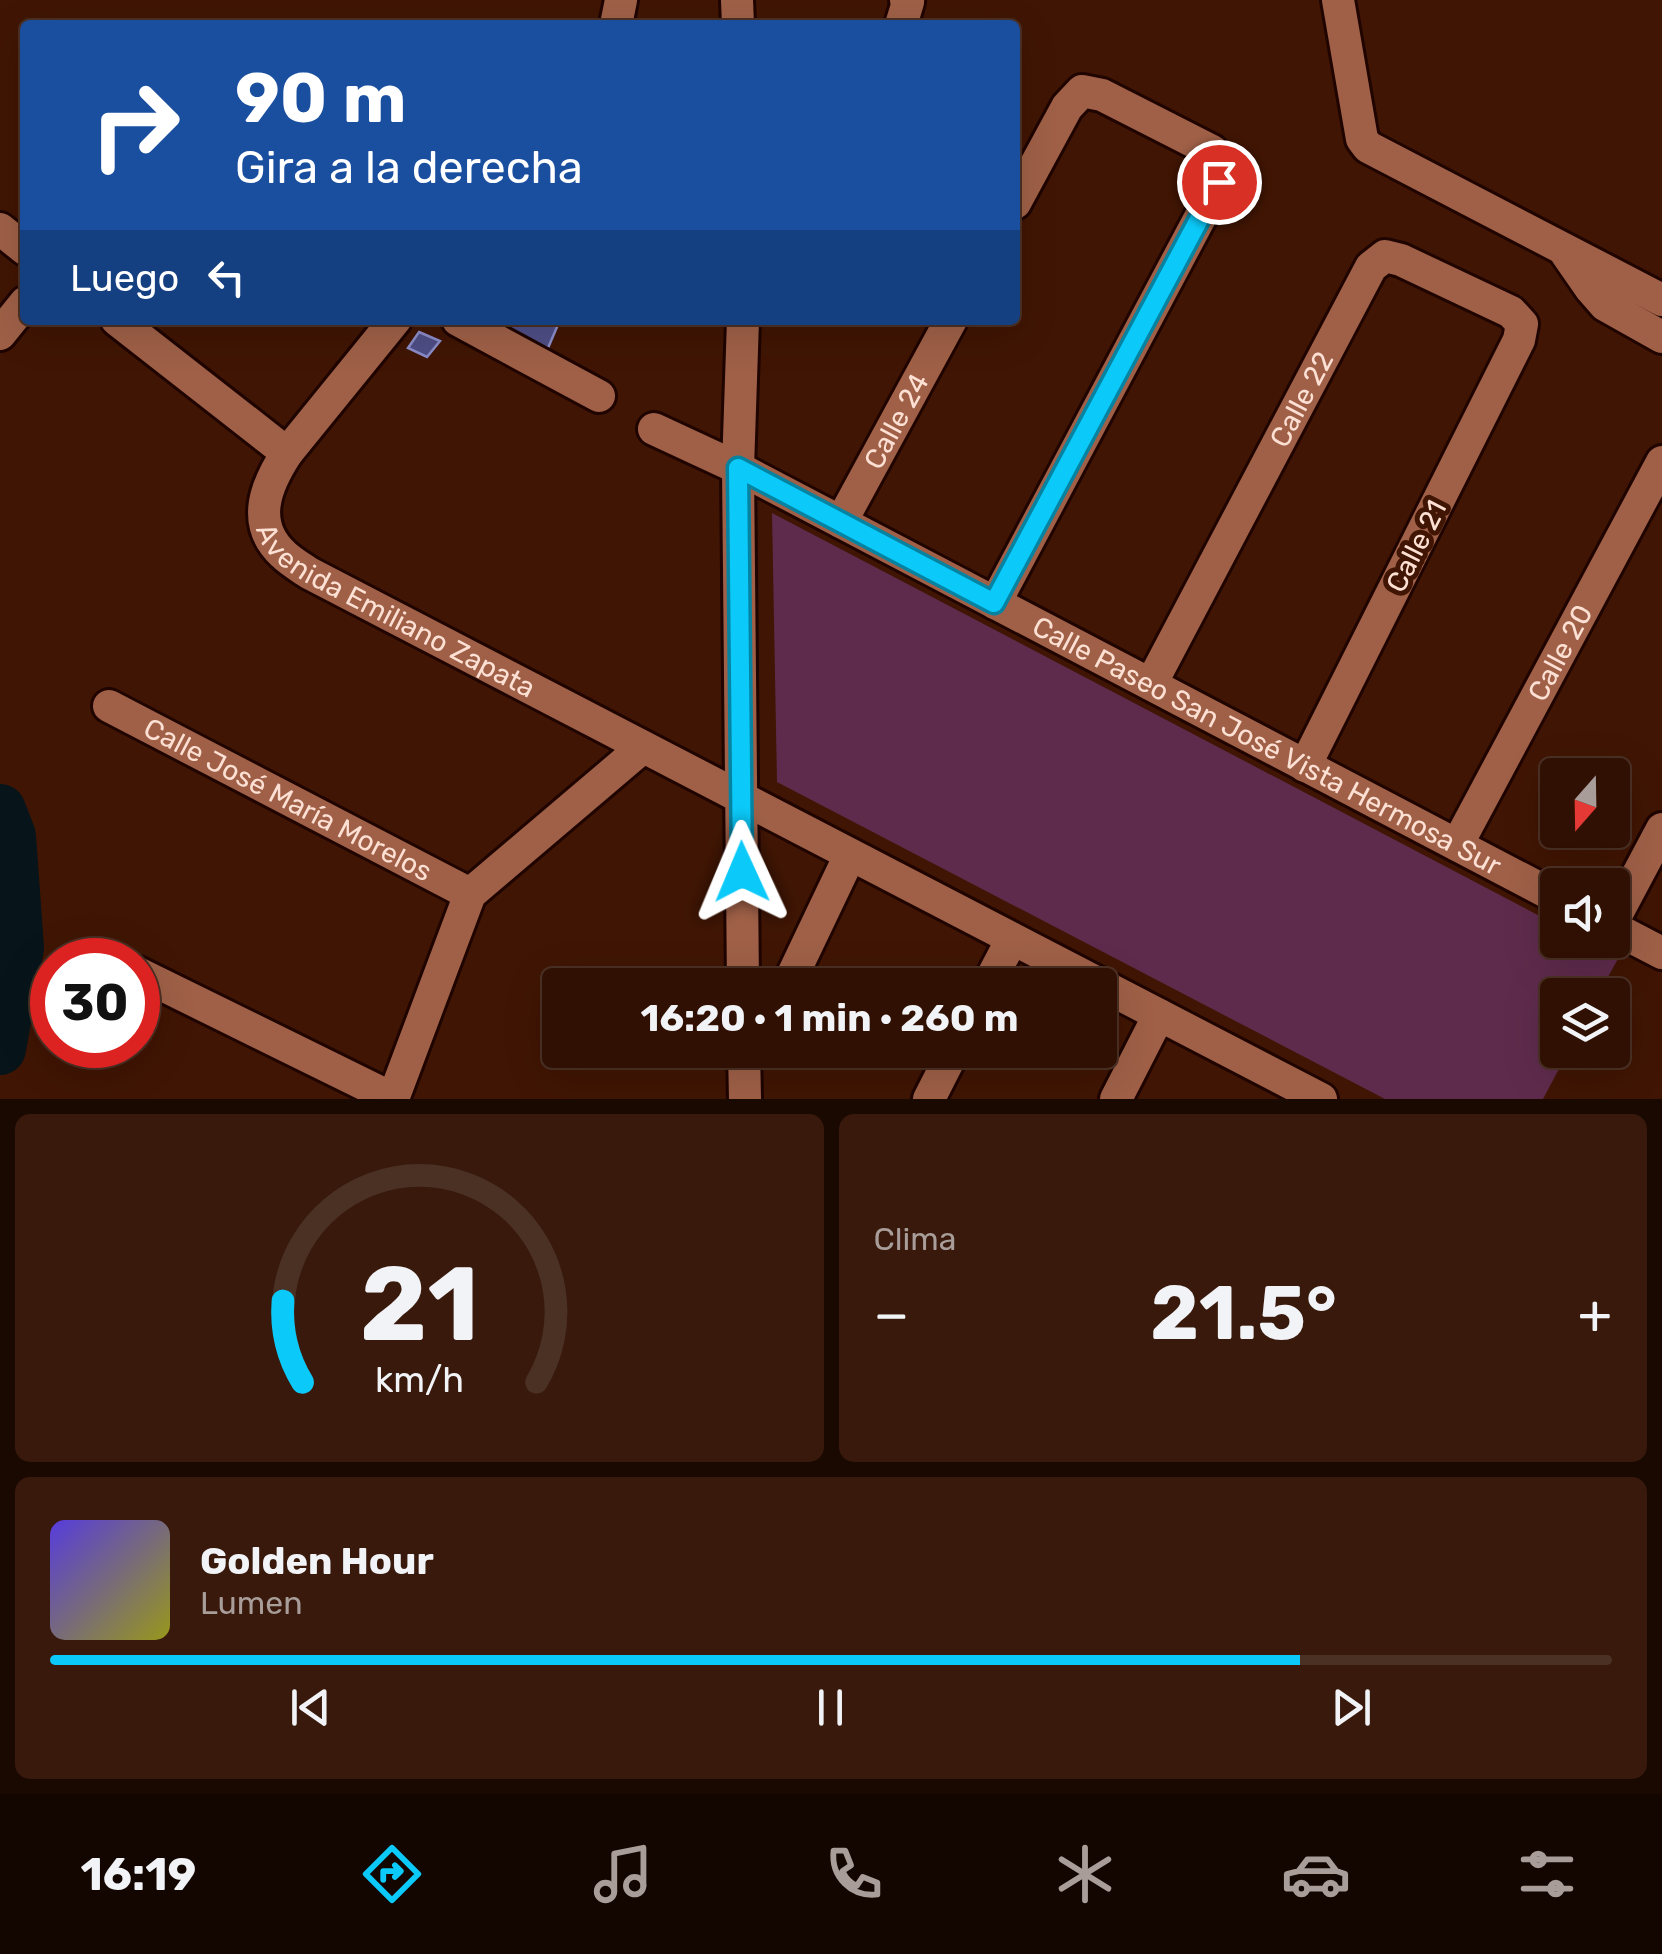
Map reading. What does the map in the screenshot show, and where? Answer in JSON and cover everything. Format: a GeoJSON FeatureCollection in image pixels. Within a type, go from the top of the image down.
{"type":"FeatureCollection","features":[{"type":"Feature","properties":{"kind":"street"},"geometry":{"type":"LineString","coordinates":[[1338,0],[1362,139],[1368,147],[1662,300]]}},
{"type":"Feature","properties":{"kind":"street"},"geometry":{"type":"LineString","coordinates":[[994,603],[1219,182],[1223,166],[1212,152],[1102,95],[1082,92],[1067,107],[1020,193]]}},
{"type":"Feature","properties":{"kind":"street"},"geometry":{"type":"LineString","coordinates":[[0,229],[20,244]]}},
{"type":"Feature","properties":{"kind":"street"},"geometry":{"type":"LineString","coordinates":[[1564,250],[1605,305],[1662,338]]}},
{"type":"Feature","properties":{"kind":"street","name":"Calle 22"},"geometry":{"type":"LineString","coordinates":[[1150,684],[1372,267],[1385,256],[1401,260],[1511,312],[1522,324]]}},
{"type":"Feature","properties":{"kind":"street"},"geometry":{"type":"LineString","coordinates":[[0,334],[20,309]]}},
{"type":"Feature","properties":{"kind":"street","name":"Calle 21"},"geometry":{"type":"LineString","coordinates":[[1305,766],[1519,340],[1522,324]]}},
{"type":"Feature","properties":{"kind":"street"},"geometry":{"type":"LineString","coordinates":[[123,325],[287,453]]}},
{"type":"Feature","properties":{"kind":"street","name":"Avenida Emiliano Zapata"},"geometry":{"type":"LineString","coordinates":[[391,325],[275,471],[264,499],[264,526],[280,552],[309,573],[1315,1098]]}},
{"type":"Feature","properties":{"kind":"street"},"geometry":{"type":"LineString","coordinates":[[467,325],[599,396]]}},
{"type":"Feature","properties":{"kind":"street"},"geometry":{"type":"LineString","coordinates":[[743,968],[738,468],[745,325]]}},
{"type":"Feature","properties":{"kind":"street","name":"Calle 24"},"geometry":{"type":"LineString","coordinates":[[841,522],[948,325]]}},
{"type":"Feature","properties":{"kind":"street","name":"Calle Paseo San José Vista Hermosa Sur"},"geometry":{"type":"LineString","coordinates":[[654,429],[738,468],[1540,889]]}},
{"type":"Feature","properties":{"kind":"street","name":"Calle 20"},"geometry":{"type":"LineString","coordinates":[[1456,845],[1662,462]]}},
{"type":"Feature","properties":{"kind":"street","name":"Calle José María Morelos"},"geometry":{"type":"LineString","coordinates":[[109,706],[470,894]]}},
{"type":"Feature","properties":{"kind":"street"},"geometry":{"type":"LineString","coordinates":[[160,984],[393,1099],[470,894],[643,747]]}},
{"type":"Feature","properties":{"kind":"street"},"geometry":{"type":"LineString","coordinates":[[1630,890],[1662,829]]}},
{"type":"Feature","properties":{"kind":"street"},"geometry":{"type":"LineString","coordinates":[[796,968],[850,855]]}},
{"type":"Feature","properties":{"kind":"street"},"geometry":{"type":"LineString","coordinates":[[1630,935],[1662,953]]}},
{"type":"Feature","properties":{"kind":"street"},"geometry":{"type":"LineString","coordinates":[[997,968],[1012,939]]}},
{"type":"Feature","properties":{"kind":"street"},"geometry":{"type":"LineString","coordinates":[[1116,1099],[1160,1015]]}},
{"type":"Feature","properties":{"kind":"street"},"geometry":{"type":"LineString","coordinates":[[929,1099],[945,1068]]}},
{"type":"Feature","properties":{"kind":"shaded area"},"geometry":{"type":"Polygon","coordinates":[[[772,513],[1540,916],[1540,958],[1618,958],[1607,978],[1540,978],[1540,1068],[1559,1068],[1543,1099],[1385,1099],[777,782],[772,513]]]}},
{"type":"Feature","properties":{"kind":"building"},"geometry":{"type":"Polygon","coordinates":[[[508,325],[558,325],[548,348],[507,328],[508,325]]]}},
{"type":"Feature","properties":{"kind":"building"},"geometry":{"type":"Polygon","coordinates":[[[419,332],[440,341],[427,357],[408,348],[419,332]]]}},
{"type":"Feature","properties":{"kind":"waterway"},"geometry":{"type":"LineString","coordinates":[[0,810],[10,836],[18,948],[0,1049]]}},
{"type":"Feature","properties":{"kind":"route"},"geometry":{"type":"LineString","coordinates":[[742,872],[738,468],[994,603],[1219,182]]}}]}
